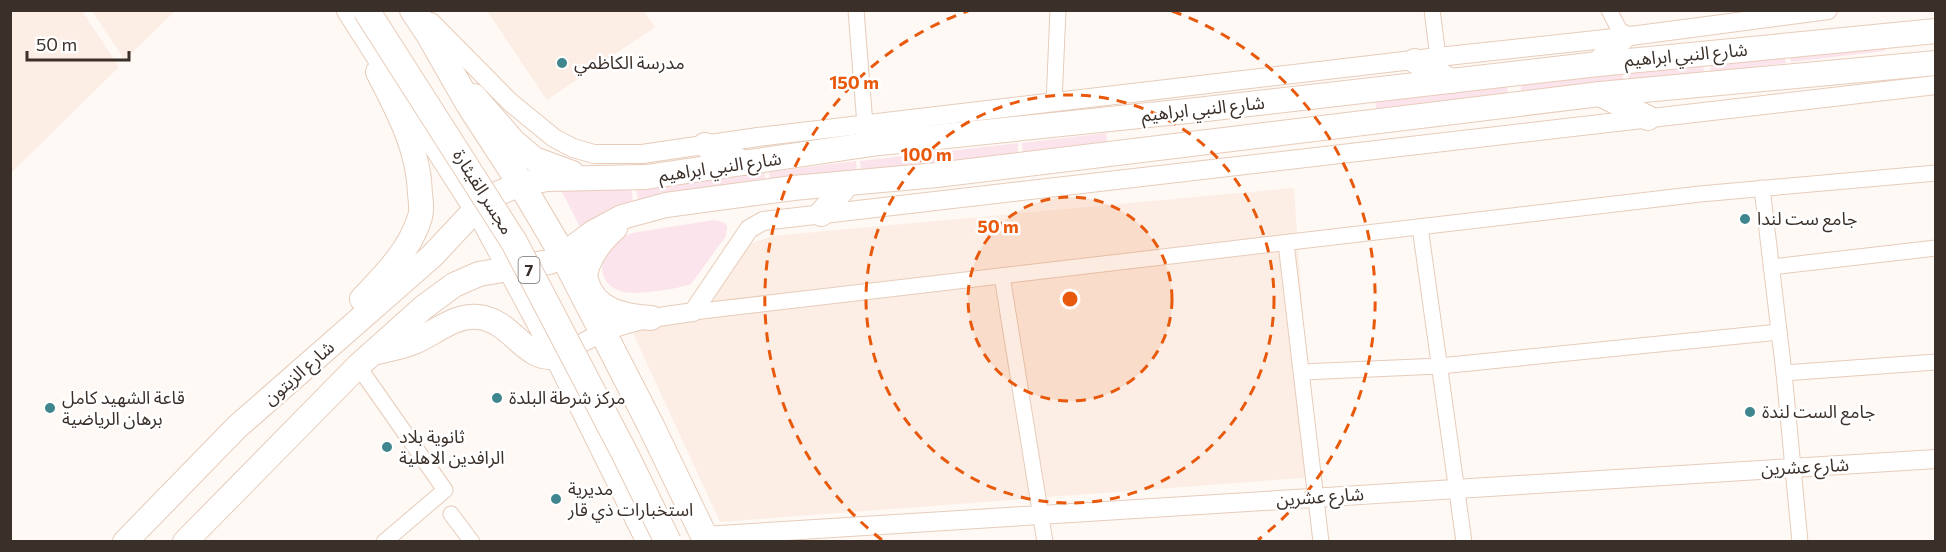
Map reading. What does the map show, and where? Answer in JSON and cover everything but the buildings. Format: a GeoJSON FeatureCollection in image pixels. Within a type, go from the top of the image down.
{"type":"FeatureCollection","features":[{"type":"Feature","properties":{"kind":"highway"},"geometry":{"type":"LineString","coordinates":[[349,10],[477,208],[558,357],[650,541]]}},
{"type":"Feature","properties":{"kind":"highway","name":"مجسر القيثارة"},"geometry":{"type":"LineString","coordinates":[[366,10],[514,242],[626,454],[668,542]]}},
{"type":"Feature","properties":{"kind":"highway","name":"مجسر القيثارة"},"geometry":{"type":"LineString","coordinates":[[385,10],[528,234],[640,447],[699,540]]}},
{"type":"Feature","properties":{"kind":"highway"},"geometry":{"type":"LineString","coordinates":[[413,10],[563,255],[650,424],[699,540]]}},
{"type":"Feature","properties":{"kind":"highway"},"geometry":{"type":"LineString","coordinates":[[427,130],[442,138],[458,132],[470,121],[469,104]]}},
{"type":"Feature","properties":{"kind":"main road"},"geometry":{"type":"LineString","coordinates":[[237,427],[380,281],[406,248],[421,214],[420,173],[406,128],[349,10]]}},
{"type":"Feature","properties":{"kind":"main road","name":"شارع النبي ابراهيم"},"geometry":{"type":"LineString","coordinates":[[477,208],[495,195],[521,184],[547,179],[646,177],[879,143],[1233,106],[1598,64],[1935,30]]}},
{"type":"Feature","properties":{"kind":"main road"},"geometry":{"type":"LineString","coordinates":[[1598,64],[1623,37]]}},
{"type":"Feature","properties":{"kind":"main road"},"geometry":{"type":"LineString","coordinates":[[1427,59],[1451,81]]}},
{"type":"Feature","properties":{"kind":"main road"},"geometry":{"type":"LineString","coordinates":[[445,61],[514,142],[534,159],[582,177]]}},
{"type":"Feature","properties":{"kind":"main road","name":"شارع النبي ابراهيم"},"geometry":{"type":"LineString","coordinates":[[512,270],[549,262],[563,255],[594,232],[630,214],[666,205],[793,188],[937,175],[1600,94],[1935,63]]}},
{"type":"Feature","properties":{"kind":"main road"},"geometry":{"type":"LineString","coordinates":[[1600,94],[1648,118]]}},
{"type":"Feature","properties":{"kind":"main road"},"geometry":{"type":"LineString","coordinates":[[1233,106],[1238,138]]}},
{"type":"Feature","properties":{"kind":"main road"},"geometry":{"type":"LineString","coordinates":[[705,145],[744,163]]}},
{"type":"Feature","properties":{"kind":"main road"},"geometry":{"type":"LineString","coordinates":[[821,214],[848,183]]}},
{"type":"Feature","properties":{"kind":"main road","name":"شارع الزيتون"},"geometry":{"type":"LineString","coordinates":[[125,542],[237,427],[432,256],[477,208]]}},
{"type":"Feature","properties":{"kind":"main road"},"geometry":{"type":"LineString","coordinates":[[585,299],[583,279],[593,255],[609,234],[630,214]]}},
{"type":"Feature","properties":{"kind":"main road"},"geometry":{"type":"LineString","coordinates":[[586,269],[589,288],[602,304],[613,312],[651,318]]}},
{"type":"Feature","properties":{"kind":"main road","name":"شارع الزيتون"},"geometry":{"type":"LineString","coordinates":[[185,542],[365,360],[424,307],[454,285],[479,274],[512,270]]}},
{"type":"Feature","properties":{"kind":"main road"},"geometry":{"type":"LineString","coordinates":[[365,360],[413,343],[455,321],[473,317],[499,324],[536,356],[558,357]]}},
{"type":"Feature","properties":{"kind":"street"},"geometry":{"type":"LineString","coordinates":[[420,10],[510,102],[542,129],[573,148],[594,154],[642,154],[758,137],[1623,37],[1828,10]]}},
{"type":"Feature","properties":{"kind":"street"},"geometry":{"type":"LineString","coordinates":[[856,10],[865,125]]}},
{"type":"Feature","properties":{"kind":"street"},"geometry":{"type":"LineString","coordinates":[[1054,103],[1058,10]]}},
{"type":"Feature","properties":{"kind":"street"},"geometry":{"type":"LineString","coordinates":[[1427,59],[1432,10]]}},
{"type":"Feature","properties":{"kind":"street"},"geometry":{"type":"LineString","coordinates":[[1609,10],[1623,37]]}},
{"type":"Feature","properties":{"kind":"street"},"geometry":{"type":"LineString","coordinates":[[693,312],[748,229],[763,221],[1935,85]]}},
{"type":"Feature","properties":{"kind":"street"},"geometry":{"type":"LineString","coordinates":[[558,357],[603,333],[651,318],[693,312],[1762,188],[1935,173]]}},
{"type":"Feature","properties":{"kind":"street"},"geometry":{"type":"LineString","coordinates":[[1762,188],[1784,373],[1800,542]]}},
{"type":"Feature","properties":{"kind":"street"},"geometry":{"type":"LineString","coordinates":[[1420,227],[1464,542]]}},
{"type":"Feature","properties":{"kind":"street"},"geometry":{"type":"LineString","coordinates":[[1286,243],[1321,542]]}},
{"type":"Feature","properties":{"kind":"street"},"geometry":{"type":"LineString","coordinates":[[1771,267],[1935,248]]}},
{"type":"Feature","properties":{"kind":"street"},"geometry":{"type":"LineString","coordinates":[[1002,276],[1045,542]]}},
{"type":"Feature","properties":{"kind":"street"},"geometry":{"type":"LineString","coordinates":[[1302,372],[1440,366],[1779,332]]}},
{"type":"Feature","properties":{"kind":"street"},"geometry":{"type":"LineString","coordinates":[[365,360],[445,490],[384,542]]}},
{"type":"Feature","properties":{"kind":"street"},"geometry":{"type":"LineString","coordinates":[[1784,373],[1935,362]]}},
{"type":"Feature","properties":{"kind":"street","name":"شارع عشرين"},"geometry":{"type":"LineString","coordinates":[[699,540],[1041,514],[1935,459]]}},
{"type":"Feature","properties":{"kind":"street"},"geometry":{"type":"LineString","coordinates":[[451,514],[472,542]]}},
{"type":"Feature","properties":{"kind":"shaded area"},"geometry":{"type":"Polygon","coordinates":[[[11,10],[82,11],[119,67],[11,173],[11,10]]]}},
{"type":"Feature","properties":{"kind":"shaded area"},"geometry":{"type":"Polygon","coordinates":[[[92,11],[175,11],[125,60],[92,11]]]}},
{"type":"Feature","properties":{"kind":"shaded area","name":"مدرسة الكاظمي"},"geometry":{"type":"Polygon","coordinates":[[[487,11],[644,11],[655,27],[547,100],[487,11]]]}},
{"type":"Feature","properties":{"kind":"shaded area"},"geometry":{"type":"Polygon","coordinates":[[[1884,41],[1885,51],[1791,62],[1790,51],[1884,41]]]}},
{"type":"Feature","properties":{"kind":"shaded area"},"geometry":{"type":"Polygon","coordinates":[[[1784,53],[1786,63],[1711,72],[1710,61],[1784,53]]]}},
{"type":"Feature","properties":{"kind":"shaded area"},"geometry":{"type":"Polygon","coordinates":[[[1703,62],[1704,72],[1629,81],[1628,70],[1703,62]]]}},
{"type":"Feature","properties":{"kind":"shaded area"},"geometry":{"type":"Polygon","coordinates":[[[1622,71],[1623,82],[1522,94],[1520,82],[1622,71]]]}},
{"type":"Feature","properties":{"kind":"shaded area"},"geometry":{"type":"Polygon","coordinates":[[[1507,85],[1508,96],[1376,109],[1375,99],[1507,85]]]}},
{"type":"Feature","properties":{"kind":"shaded area"},"geometry":{"type":"Polygon","coordinates":[[[1106,133],[1107,144],[1023,153],[1022,143],[1106,133]]]}},
{"type":"Feature","properties":{"kind":"shaded area"},"geometry":{"type":"Polygon","coordinates":[[[1018,143],[1018,154],[944,162],[942,152],[1018,143]]]}},
{"type":"Feature","properties":{"kind":"shaded area"},"geometry":{"type":"Polygon","coordinates":[[[937,152],[938,164],[861,172],[860,161],[937,152]]]}},
{"type":"Feature","properties":{"kind":"shaded area"},"geometry":{"type":"Polygon","coordinates":[[[856,161],[857,173],[771,185],[769,172],[856,161]]]}},
{"type":"Feature","properties":{"kind":"shaded area"},"geometry":{"type":"Polygon","coordinates":[[[764,173],[766,186],[638,200],[636,188],[764,173]]]}},
{"type":"Feature","properties":{"kind":"shaded area"},"geometry":{"type":"Polygon","coordinates":[[[559,186],[631,189],[633,201],[605,211],[581,229],[559,186]]]}},
{"type":"Feature","properties":{"kind":"shaded area"},"geometry":{"type":"Polygon","coordinates":[[[1294,188],[1314,477],[720,522],[631,329],[701,314],[745,246],[772,236],[1294,188]]]}},
{"type":"Feature","properties":{"kind":"shaded area"},"geometry":{"type":"Polygon","coordinates":[[[714,220],[723,222],[727,226],[726,236],[691,284],[634,293],[620,291],[610,285],[604,277],[602,269],[608,252],[615,244],[632,233],[714,220]]]}},
{"type":"Feature","properties":{"kind":"place","name":"مدرسة الكاظمي"},"geometry":{"type":"Point","coordinates":[562,63]}},
{"type":"Feature","properties":{"kind":"place","name":"جامع ست لندا"},"geometry":{"type":"Point","coordinates":[1745,219]}},
{"type":"Feature","properties":{"kind":"place","name":"مركز شرطة البلدة"},"geometry":{"type":"Point","coordinates":[497,398]}},
{"type":"Feature","properties":{"kind":"place","name":"قاعة الشهيد كامل برهان الرياضية"},"geometry":{"type":"Point","coordinates":[50,408]}},
{"type":"Feature","properties":{"kind":"place","name":"جامع الست لندة"},"geometry":{"type":"Point","coordinates":[1750,412]}},
{"type":"Feature","properties":{"kind":"place","name":"ثانوية بلاد الرافدين الاهلية"},"geometry":{"type":"Point","coordinates":[387,447]}},
{"type":"Feature","properties":{"kind":"place","name":"مديرية استخبارات ذي قار"},"geometry":{"type":"Point","coordinates":[556,499]}}]}
